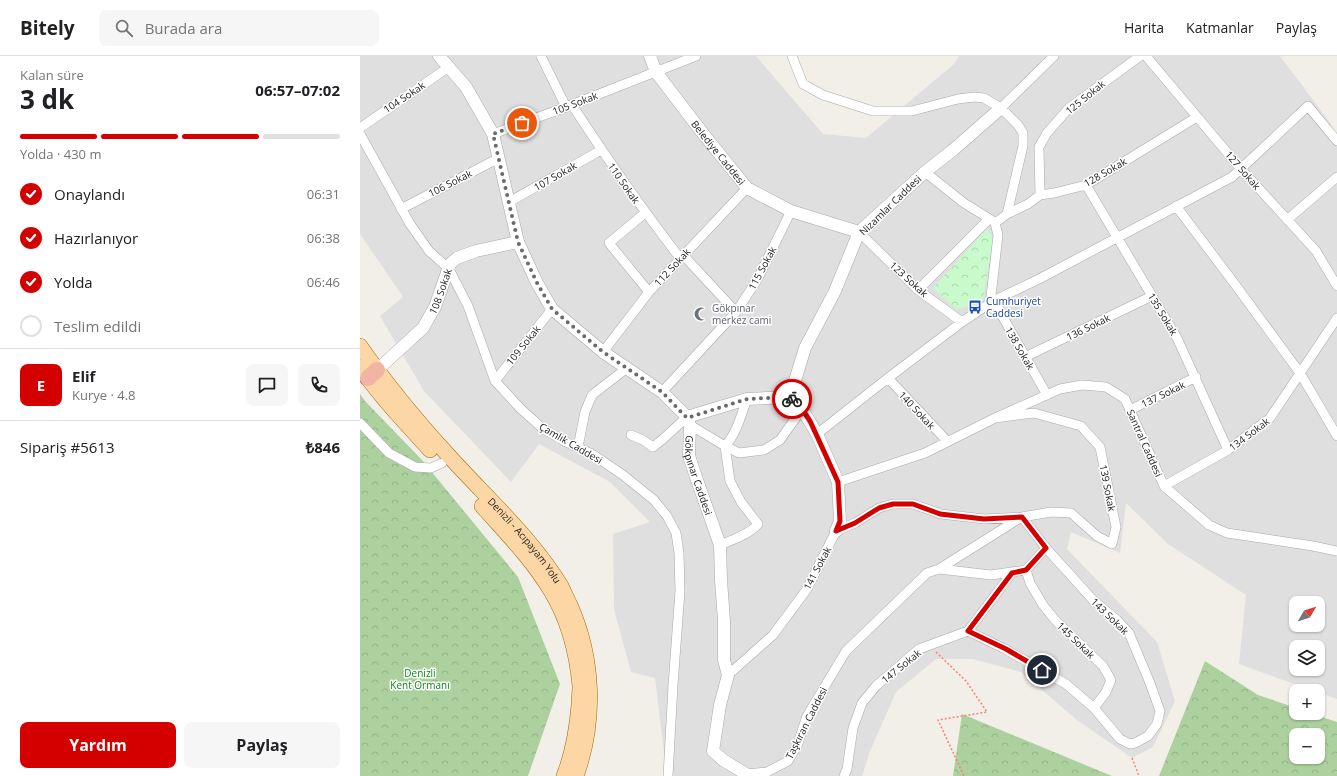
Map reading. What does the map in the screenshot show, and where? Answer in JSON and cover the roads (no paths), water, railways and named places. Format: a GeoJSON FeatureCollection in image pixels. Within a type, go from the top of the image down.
{"type":"FeatureCollection","features":[{"type":"Feature","properties":{"kind":"main road","name":"Denizli - Acıpayam Yolu"},"geometry":{"type":"LineString","coordinates":[[360,346],[368,372],[393,409],[509,536],[531,562],[551,591],[566,623],[574,654],[580,688],[577,726],[570,760],[564,776]]}},
{"type":"Feature","properties":{"kind":"main road","name":"Denizli - Acıpayam Yolu"},"geometry":{"type":"LineString","coordinates":[[368,372],[400,401],[539,555],[562,587],[576,620],[582,639],[590,687],[588,729],[576,776]]}},
{"type":"Feature","properties":{"kind":"street"},"geometry":{"type":"LineString","coordinates":[[439,56],[466,87],[493,134],[518,242],[537,283],[552,309],[603,352],[662,392],[688,421],[725,446],[739,453],[764,450],[780,440],[802,409]]}},
{"type":"Feature","properties":{"kind":"street","name":"110 Sokak"},"geometry":{"type":"LineString","coordinates":[[541,56],[569,106],[645,213],[682,257],[736,312]]}},
{"type":"Feature","properties":{"kind":"street","name":"Belediye Caddesi"},"geometry":{"type":"LineString","coordinates":[[650,56],[656,72],[747,188],[791,211],[859,232]]}},
{"type":"Feature","properties":{"kind":"street","name":"105 Sokak"},"geometry":{"type":"LineString","coordinates":[[493,134],[696,56]]}},
{"type":"Feature","properties":{"kind":"street"},"geometry":{"type":"LineString","coordinates":[[792,56],[803,84],[823,95],[873,111],[912,111],[958,99],[974,97],[984,98],[1001,108],[1018,125],[1024,137],[1007,214]]}},
{"type":"Feature","properties":{"kind":"street"},"geometry":{"type":"LineString","coordinates":[[1001,108],[1054,56]]}},
{"type":"Feature","properties":{"kind":"street","name":"125 Sokak"},"geometry":{"type":"LineString","coordinates":[[1040,195],[1039,147],[1047,133],[1069,108],[1140,56]]}},
{"type":"Feature","properties":{"kind":"street","name":"127 Sokak"},"geometry":{"type":"LineString","coordinates":[[1146,56],[1241,169],[1316,251],[1337,286]]}},
{"type":"Feature","properties":{"kind":"street","name":"104 Sokak"},"geometry":{"type":"LineString","coordinates":[[360,128],[449,67]]}},
{"type":"Feature","properties":{"kind":"street"},"geometry":{"type":"LineString","coordinates":[[816,434],[962,322],[993,301],[1039,279],[1232,177],[1308,106],[1337,141]]}},
{"type":"Feature","properties":{"kind":"street","name":"Nizamlar Caddesi"},"geometry":{"type":"LineString","coordinates":[[790,397],[805,348],[835,291],[859,232],[925,172],[953,150],[1001,108]]}},
{"type":"Feature","properties":{"kind":"street","name":"128 Sokak"},"geometry":{"type":"LineString","coordinates":[[918,290],[992,221],[1028,204],[1040,195],[1086,185],[1197,117]]}},
{"type":"Feature","properties":{"kind":"street","name":"Çamlık Caddesi"},"geometry":{"type":"LineString","coordinates":[[360,134],[410,224],[429,251],[449,269],[468,306],[494,381],[542,428],[566,442],[592,454],[623,475],[654,500],[667,516],[676,533],[679,553],[680,591],[668,776]]}},
{"type":"Feature","properties":{"kind":"street","name":"107 Sokak"},"geometry":{"type":"LineString","coordinates":[[509,202],[601,150]]}},
{"type":"Feature","properties":{"kind":"street","name":"106 Sokak"},"geometry":{"type":"LineString","coordinates":[[401,208],[499,158]]}},
{"type":"Feature","properties":{"kind":"street"},"geometry":{"type":"LineString","coordinates":[[925,172],[964,203],[992,221],[998,236],[991,282],[990,296],[993,301]]}},
{"type":"Feature","properties":{"kind":"street"},"geometry":{"type":"LineString","coordinates":[[1287,220],[1337,176]]}},
{"type":"Feature","properties":{"kind":"street","name":"135 Sokak"},"geometry":{"type":"LineString","coordinates":[[1086,185],[1118,236],[1177,338],[1228,450]]}},
{"type":"Feature","properties":{"kind":"street","name":"112 Sokak"},"geometry":{"type":"LineString","coordinates":[[603,352],[649,292],[747,188]]}},
{"type":"Feature","properties":{"kind":"street"},"geometry":{"type":"LineString","coordinates":[[1176,206],[1300,373],[1337,436]]}},
{"type":"Feature","properties":{"kind":"street","name":"115 Sokak"},"geometry":{"type":"LineString","coordinates":[[662,392],[736,312],[756,280],[791,211]]}},
{"type":"Feature","properties":{"kind":"street"},"geometry":{"type":"LineString","coordinates":[[645,213],[609,243],[649,292]]}},
{"type":"Feature","properties":{"kind":"street","name":"123 Sokak"},"geometry":{"type":"LineString","coordinates":[[859,232],[918,290],[962,322]]}},
{"type":"Feature","properties":{"kind":"street","name":"108 Sokak"},"geometry":{"type":"LineString","coordinates":[[368,372],[423,328],[435,307],[450,264],[457,258],[476,250],[518,242]]}},
{"type":"Feature","properties":{"kind":"street","name":"136 Sokak"},"geometry":{"type":"LineString","coordinates":[[1025,357],[1152,296]]}},
{"type":"Feature","properties":{"kind":"street","name":"138 Sokak"},"geometry":{"type":"LineString","coordinates":[[993,301],[1046,394]]}},
{"type":"Feature","properties":{"kind":"street","name":"109 Sokak"},"geometry":{"type":"LineString","coordinates":[[494,381],[552,309]]}},
{"type":"Feature","properties":{"kind":"street","name":"134 Sokak"},"geometry":{"type":"LineString","coordinates":[[1164,486],[1228,450],[1270,418],[1337,318]]}},
{"type":"Feature","properties":{"kind":"street"},"geometry":{"type":"LineString","coordinates":[[578,447],[586,412],[592,395],[627,368]]}},
{"type":"Feature","properties":{"kind":"street","name":"140 Sokak"},"geometry":{"type":"LineString","coordinates":[[888,378],[947,441]]}},
{"type":"Feature","properties":{"kind":"street","name":"137 Sokak"},"geometry":{"type":"LineString","coordinates":[[1130,410],[1196,378]]}},
{"type":"Feature","properties":{"kind":"street","name":"Santral Caddesi"},"geometry":{"type":"LineString","coordinates":[[838,482],[925,453],[995,418],[1060,389],[1082,385],[1106,387],[1125,399],[1164,486],[1209,525],[1226,534],[1313,546],[1337,551]]}},
{"type":"Feature","properties":{"kind":"street"},"geometry":{"type":"LineString","coordinates":[[631,435],[643,440],[653,447],[688,421],[747,399],[790,397],[802,409],[816,434],[838,482],[840,521],[836,531]]}},
{"type":"Feature","properties":{"kind":"street"},"geometry":{"type":"LineString","coordinates":[[720,545],[742,535],[758,524],[740,502],[730,481],[725,446],[731,439],[740,420],[747,399]]}},
{"type":"Feature","properties":{"kind":"street","name":"139 Sokak"},"geometry":{"type":"LineString","coordinates":[[995,418],[1034,413],[1081,426],[1100,446],[1116,527],[1112,544],[1097,536],[1071,513],[1051,512],[1022,517]]}},
{"type":"Feature","properties":{"kind":"street","name":"Gökpınar Caddesi"},"geometry":{"type":"LineString","coordinates":[[688,421],[690,456],[720,545],[724,621],[724,660],[728,675],[720,705],[712,751],[723,760],[747,775]]}},
{"type":"Feature","properties":{"kind":"street"},"geometry":{"type":"LineString","coordinates":[[360,423],[389,453],[415,467],[431,468],[442,463]]}},
{"type":"Feature","properties":{"kind":"street"},"geometry":{"type":"LineString","coordinates":[[836,531],[855,523],[879,508],[893,504],[913,504],[940,514],[984,519],[1022,517]]}},
{"type":"Feature","properties":{"kind":"street","name":"143 Sokak"},"geometry":{"type":"LineString","coordinates":[[1022,517],[1046,548],[1093,600],[1130,633],[1160,711],[1157,724],[1148,736],[1130,744],[1120,739],[1094,708]]}},
{"type":"Feature","properties":{"kind":"street","name":"Taşkıran Caddesi"},"geometry":{"type":"LineString","coordinates":[[747,775],[767,772],[788,761],[796,746],[808,716],[846,651],[927,573],[938,569],[1022,517]]}},
{"type":"Feature","properties":{"kind":"street","name":"141 Sokak"},"geometry":{"type":"LineString","coordinates":[[728,675],[773,635],[807,589],[836,531]]}},
{"type":"Feature","properties":{"kind":"street"},"geometry":{"type":"LineString","coordinates":[[938,569],[991,575],[1012,573],[1026,570],[1046,548]]}},
{"type":"Feature","properties":{"kind":"street","name":"145 Sokak"},"geometry":{"type":"LineString","coordinates":[[1026,570],[1030,583],[1043,606],[1055,620],[1103,666],[1111,680],[1106,692],[1094,708]]}},
{"type":"Feature","properties":{"kind":"street"},"geometry":{"type":"LineString","coordinates":[[1012,573],[968,631],[1006,649],[1066,684],[1094,708]]}},
{"type":"Feature","properties":{"kind":"street","name":"147 Sokak"},"geometry":{"type":"LineString","coordinates":[[844,776],[847,769],[853,728],[862,703],[876,686],[919,649],[968,631]]}},
{"type":"Feature","properties":{"kind":"place","name":"Cumhuriyet Caddesi"},"geometry":{"type":"Point","coordinates":[975,307]}},
{"type":"Feature","properties":{"kind":"place","name":"Gökpınar merkez cami"},"geometry":{"type":"Point","coordinates":[701,314]}},
{"type":"Feature","properties":{"kind":"park label","name":"Denizli Kent Ormanı"},"geometry":{"type":"Point","coordinates":[420,678]}}]}
